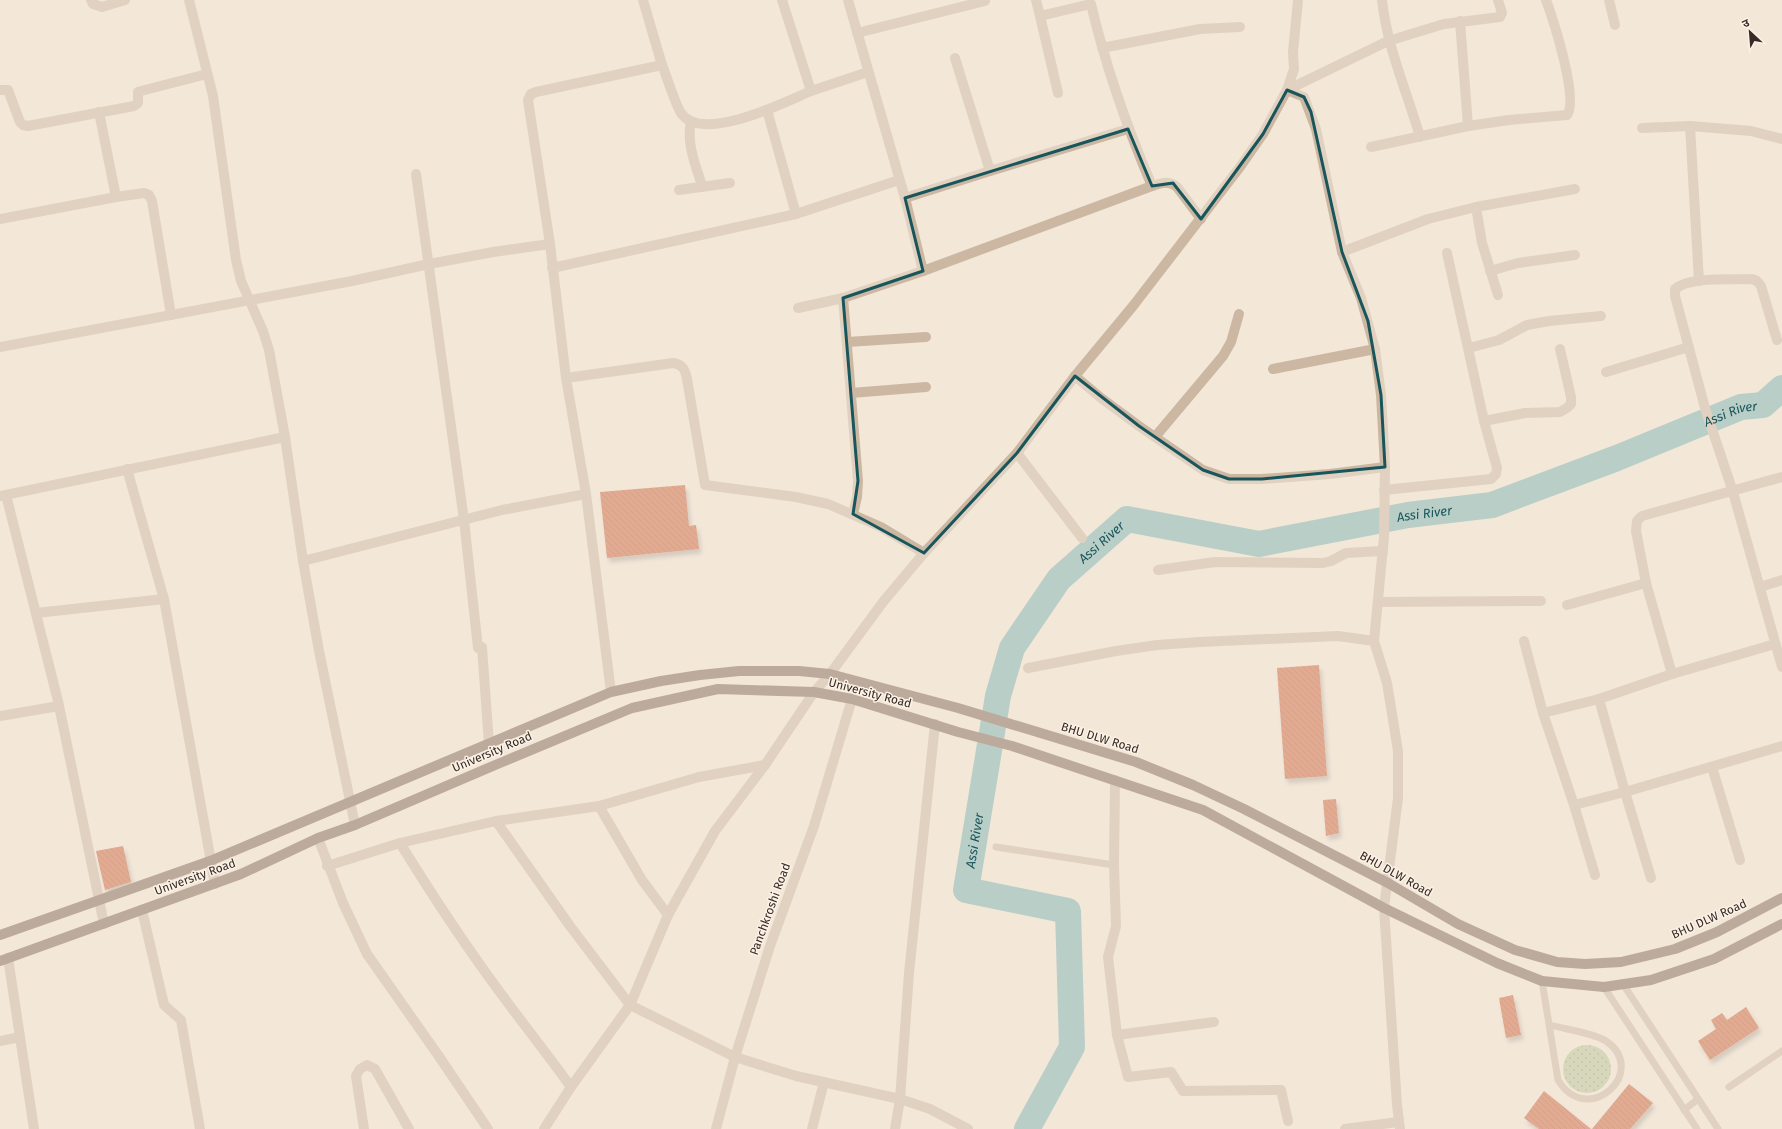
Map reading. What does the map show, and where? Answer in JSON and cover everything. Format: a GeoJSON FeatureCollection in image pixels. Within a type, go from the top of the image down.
{"type":"FeatureCollection","features":[{"type":"Feature","properties":{"kind":"main road","name":"BHU DLW Road"},"geometry":{"type":"LineString","coordinates":[[0,935],[210,861],[351,803],[610,692],[661,681],[739,671],[799,671],[830,674],[958,708],[1136,762],[1193,785],[1244,809],[1388,883],[1458,924],[1515,950],[1557,962],[1585,964],[1621,962],[1675,949],[1717,932],[1782,898]]}},
{"type":"Feature","properties":{"kind":"main road","name":"University Road"},"geometry":{"type":"LineString","coordinates":[[4,960],[241,874],[318,838],[355,825],[632,708],[718,689],[814,692],[852,699],[958,732],[1012,746],[1115,780]]}},
{"type":"Feature","properties":{"kind":"main road"},"geometry":{"type":"LineString","coordinates":[[1115,780],[1203,810],[1384,908],[1497,963],[1542,981],[1604,987],[1651,980],[1714,959],[1782,924]]}},
{"type":"Feature","properties":{"kind":"street"},"geometry":{"type":"LineString","coordinates":[[91,0],[93,4],[102,7],[125,0]]}},
{"type":"Feature","properties":{"kind":"street"},"geometry":{"type":"LineString","coordinates":[[190,0],[213,96],[236,260],[241,281],[263,331],[269,350],[285,437],[303,561],[319,651],[355,825]]}},
{"type":"Feature","properties":{"kind":"street"},"geometry":{"type":"LineString","coordinates":[[643,0],[662,65],[681,114],[691,122],[704,125],[720,124],[767,110],[811,91],[868,72]]}},
{"type":"Feature","properties":{"kind":"street"},"geometry":{"type":"LineString","coordinates":[[782,0],[811,91]]}},
{"type":"Feature","properties":{"kind":"street"},"geometry":{"type":"LineString","coordinates":[[848,0],[905,198],[923,271]]}},
{"type":"Feature","properties":{"kind":"street"},"geometry":{"type":"LineString","coordinates":[[1036,0],[1058,93]]}},
{"type":"Feature","properties":{"kind":"street"},"geometry":{"type":"LineString","coordinates":[[544,1129],[571,1087],[630,1006],[668,916],[715,831],[765,765],[814,692],[830,674],[883,602],[924,553],[1017,453],[1075,376],[1201,219],[1263,134],[1287,90],[1294,69],[1293,52],[1298,0]]}},
{"type":"Feature","properties":{"kind":"street"},"geometry":{"type":"LineString","coordinates":[[1382,0],[1388,41],[1420,137]]}},
{"type":"Feature","properties":{"kind":"street"},"geometry":{"type":"LineString","coordinates":[[1287,90],[1388,41],[1444,24],[1500,17],[1502,13],[1498,0]]}},
{"type":"Feature","properties":{"kind":"street"},"geometry":{"type":"LineString","coordinates":[[1371,147],[1468,126],[1509,120],[1562,116],[1567,114],[1570,106],[1564,62],[1546,0]]}},
{"type":"Feature","properties":{"kind":"street"},"geometry":{"type":"LineString","coordinates":[[1609,0],[1615,24]]}},
{"type":"Feature","properties":{"kind":"street"},"geometry":{"type":"LineString","coordinates":[[857,33],[985,2]]}},
{"type":"Feature","properties":{"kind":"street"},"geometry":{"type":"LineString","coordinates":[[1040,16],[1095,2],[1102,48],[1128,129],[1152,186]]}},
{"type":"Feature","properties":{"kind":"street"},"geometry":{"type":"LineString","coordinates":[[1460,21],[1468,126]]}},
{"type":"Feature","properties":{"kind":"street"},"geometry":{"type":"LineString","coordinates":[[1102,48],[1200,29],[1240,26]]}},
{"type":"Feature","properties":{"kind":"street"},"geometry":{"type":"LineString","coordinates":[[956,58],[990,170]]}},
{"type":"Feature","properties":{"kind":"street"},"geometry":{"type":"LineString","coordinates":[[610,692],[586,494],[566,378],[550,244],[528,108],[528,100],[531,94],[536,92],[662,65]]}},
{"type":"Feature","properties":{"kind":"street"},"geometry":{"type":"LineString","coordinates":[[0,90],[8,90],[20,122],[23,125],[137,105],[138,92],[140,91],[207,74]]}},
{"type":"Feature","properties":{"kind":"street"},"geometry":{"type":"LineString","coordinates":[[1287,90],[1304,97],[1311,112],[1316,129],[1342,252],[1361,298],[1375,349],[1381,395],[1385,467],[1384,537],[1374,641],[1387,683],[1398,752],[1398,798],[1384,908],[1399,1126],[1345,1129]]}},
{"type":"Feature","properties":{"kind":"street"},"geometry":{"type":"LineString","coordinates":[[767,110],[796,214]]}},
{"type":"Feature","properties":{"kind":"street"},"geometry":{"type":"LineString","coordinates":[[99,112],[116,197]]}},
{"type":"Feature","properties":{"kind":"street"},"geometry":{"type":"LineString","coordinates":[[691,122],[689,132],[690,140],[702,186]]}},
{"type":"Feature","properties":{"kind":"street"},"geometry":{"type":"LineString","coordinates":[[1690,126],[1699,281]]}},
{"type":"Feature","properties":{"kind":"street"},"geometry":{"type":"LineString","coordinates":[[1642,128],[1690,126],[1751,131],[1782,140]]}},
{"type":"Feature","properties":{"kind":"street"},"geometry":{"type":"LineString","coordinates":[[905,198],[990,170],[1128,129]]}},
{"type":"Feature","properties":{"kind":"street"},"geometry":{"type":"LineString","coordinates":[[416,174],[464,520],[480,647],[489,744]]}},
{"type":"Feature","properties":{"kind":"street"},"geometry":{"type":"LineString","coordinates":[[552,268],[796,214],[899,180]]}},
{"type":"Feature","properties":{"kind":"street"},"geometry":{"type":"LineString","coordinates":[[798,308],[843,298],[923,271],[1166,182],[1177,187],[1201,219]]}},
{"type":"Feature","properties":{"kind":"street"},"geometry":{"type":"LineString","coordinates":[[679,190],[730,183]]}},
{"type":"Feature","properties":{"kind":"street"},"geometry":{"type":"LineString","coordinates":[[1342,252],[1428,219],[1476,207],[1575,189]]}},
{"type":"Feature","properties":{"kind":"street"},"geometry":{"type":"LineString","coordinates":[[0,218],[116,197],[144,193],[149,195],[152,201],[171,315]]}},
{"type":"Feature","properties":{"kind":"street"},"geometry":{"type":"LineString","coordinates":[[1476,207],[1482,243],[1498,295]]}},
{"type":"Feature","properties":{"kind":"street"},"geometry":{"type":"LineString","coordinates":[[0,347],[352,281],[493,252],[550,244]]}},
{"type":"Feature","properties":{"kind":"street"},"geometry":{"type":"LineString","coordinates":[[1384,490],[1491,479],[1496,474],[1497,468],[1484,421],[1447,253]]}},
{"type":"Feature","properties":{"kind":"street"},"geometry":{"type":"LineString","coordinates":[[1490,271],[1524,262],[1575,255]]}},
{"type":"Feature","properties":{"kind":"street"},"geometry":{"type":"LineString","coordinates":[[1777,340],[1761,286],[1757,281],[1752,279],[1699,281],[1679,286],[1675,289],[1675,296],[1705,408],[1733,492],[1782,667]]}},
{"type":"Feature","properties":{"kind":"street"},"geometry":{"type":"LineString","coordinates":[[843,298],[858,482],[853,514]]}},
{"type":"Feature","properties":{"kind":"street"},"geometry":{"type":"LineString","coordinates":[[1155,437],[1223,356],[1231,342],[1239,314]]}},
{"type":"Feature","properties":{"kind":"street"},"geometry":{"type":"LineString","coordinates":[[1469,348],[1499,340],[1528,325],[1549,321],[1602,316]]}},
{"type":"Feature","properties":{"kind":"street"},"geometry":{"type":"LineString","coordinates":[[847,342],[926,337]]}},
{"type":"Feature","properties":{"kind":"street"},"geometry":{"type":"LineString","coordinates":[[1606,372],[1689,347]]}},
{"type":"Feature","properties":{"kind":"street"},"geometry":{"type":"LineString","coordinates":[[1273,369],[1375,349]]}},
{"type":"Feature","properties":{"kind":"street"},"geometry":{"type":"LineString","coordinates":[[1484,421],[1520,413],[1560,412],[1567,408],[1571,404],[1571,397],[1560,349]]}},
{"type":"Feature","properties":{"kind":"street"},"geometry":{"type":"LineString","coordinates":[[566,378],[673,363],[680,364],[685,370],[687,379],[705,485],[796,497],[828,504],[881,527],[924,553]]}},
{"type":"Feature","properties":{"kind":"street"},"geometry":{"type":"LineString","coordinates":[[1075,376],[1101,398],[1203,470],[1229,479],[1262,480],[1385,467]]}},
{"type":"Feature","properties":{"kind":"street"},"geometry":{"type":"LineString","coordinates":[[851,393],[926,388]]}},
{"type":"Feature","properties":{"kind":"street"},"geometry":{"type":"LineString","coordinates":[[104,924],[59,706],[36,614],[3,495],[285,437]]}},
{"type":"Feature","properties":{"kind":"street"},"geometry":{"type":"LineString","coordinates":[[1017,453],[1082,538]]}},
{"type":"Feature","properties":{"kind":"street"},"geometry":{"type":"LineString","coordinates":[[127,469],[164,599],[214,884]]}},
{"type":"Feature","properties":{"kind":"street"},"geometry":{"type":"LineString","coordinates":[[1672,674],[1646,583],[1636,531],[1636,521],[1642,516],[1733,492],[1782,477]]}},
{"type":"Feature","properties":{"kind":"street"},"geometry":{"type":"LineString","coordinates":[[303,561],[502,510],[586,494]]}},
{"type":"Feature","properties":{"kind":"street"},"geometry":{"type":"LineString","coordinates":[[1158,570],[1215,562],[1322,563],[1331,561],[1346,553],[1382,550]]}},
{"type":"Feature","properties":{"kind":"street"},"geometry":{"type":"LineString","coordinates":[[1760,587],[1782,580]]}},
{"type":"Feature","properties":{"kind":"street"},"geometry":{"type":"LineString","coordinates":[[1567,605],[1646,583]]}},
{"type":"Feature","properties":{"kind":"street"},"geometry":{"type":"LineString","coordinates":[[36,614],[164,599]]}},
{"type":"Feature","properties":{"kind":"street"},"geometry":{"type":"LineString","coordinates":[[1378,602],[1541,601]]}},
{"type":"Feature","properties":{"kind":"street"},"geometry":{"type":"LineString","coordinates":[[1028,668],[1116,651],[1192,642],[1338,636],[1374,641]]}},
{"type":"Feature","properties":{"kind":"street"},"geometry":{"type":"LineString","coordinates":[[1524,641],[1543,713],[1574,805],[1595,875]]}},
{"type":"Feature","properties":{"kind":"street"},"geometry":{"type":"LineString","coordinates":[[1543,713],[1599,699],[1672,674],[1775,644]]}},
{"type":"Feature","properties":{"kind":"street","name":"Panchkroshi Road"},"geometry":{"type":"LineString","coordinates":[[716,1129],[735,1057],[770,946],[814,826],[852,699]]}},
{"type":"Feature","properties":{"kind":"street"},"geometry":{"type":"LineString","coordinates":[[1599,699],[1651,878]]}},
{"type":"Feature","properties":{"kind":"street"},"geometry":{"type":"LineString","coordinates":[[0,716],[59,706]]}},
{"type":"Feature","properties":{"kind":"street"},"geometry":{"type":"LineString","coordinates":[[895,1129],[900,1100],[909,973],[935,724]]}},
{"type":"Feature","properties":{"kind":"street"},"geometry":{"type":"LineString","coordinates":[[1574,805],[1625,792],[1782,746]]}},
{"type":"Feature","properties":{"kind":"street"},"geometry":{"type":"LineString","coordinates":[[328,866],[400,844],[496,821],[599,806],[699,776],[765,765]]}},
{"type":"Feature","properties":{"kind":"street"},"geometry":{"type":"LineString","coordinates":[[1712,767],[1740,860]]}},
{"type":"Feature","properties":{"kind":"street"},"geometry":{"type":"LineString","coordinates":[[1115,780],[1114,865],[1116,926],[1108,957],[1117,1035],[1128,1077],[1171,1072],[1183,1091],[1281,1090],[1288,1121]]}},
{"type":"Feature","properties":{"kind":"street"},"geometry":{"type":"LineString","coordinates":[[599,806],[642,880],[668,916]]}},
{"type":"Feature","properties":{"kind":"street"},"geometry":{"type":"LineString","coordinates":[[496,821],[570,926],[630,1006],[735,1057],[796,1076],[900,1100],[930,1110],[968,1129]]}},
{"type":"Feature","properties":{"kind":"street"},"geometry":{"type":"LineString","coordinates":[[318,838],[328,866],[367,954],[438,1054],[488,1129]]}},
{"type":"Feature","properties":{"kind":"street"},"geometry":{"type":"LineString","coordinates":[[400,844],[438,904],[491,981],[543,1047],[571,1087]]}},
{"type":"Feature","properties":{"kind":"street"},"geometry":{"type":"LineString","coordinates":[[142,910],[164,1005],[181,1020],[200,1129]]}},
{"type":"Feature","properties":{"kind":"street"},"geometry":{"type":"LineString","coordinates":[[4,960],[20,1037],[34,1129]]}},
{"type":"Feature","properties":{"kind":"street"},"geometry":{"type":"LineString","coordinates":[[1117,1035],[1214,1022]]}},
{"type":"Feature","properties":{"kind":"street"},"geometry":{"type":"LineString","coordinates":[[0,1041],[20,1037]]}},
{"type":"Feature","properties":{"kind":"street"},"geometry":{"type":"LineString","coordinates":[[364,1129],[356,1076],[360,1069],[367,1064],[376,1069],[409,1129]]}},
{"type":"Feature","properties":{"kind":"street"},"geometry":{"type":"LineString","coordinates":[[812,1129],[824,1082]]}},
{"type":"Feature","properties":{"kind":"lane"},"geometry":{"type":"LineString","coordinates":[[996,847],[1114,865]]}},
{"type":"Feature","properties":{"kind":"lane"},"geometry":{"type":"LineString","coordinates":[[1542,981],[1558,1080],[1563,1089],[1571,1096],[1580,1100],[1590,1101],[1600,1099],[1609,1093],[1618,1081],[1621,1066],[1619,1056],[1613,1047],[1605,1040],[1594,1036],[1550,1026]]}},
{"type":"Feature","properties":{"kind":"lane"},"geometry":{"type":"LineString","coordinates":[[1623,984],[1718,1129]]}},
{"type":"Feature","properties":{"kind":"lane"},"geometry":{"type":"LineString","coordinates":[[1604,987],[1697,1129]]}},
{"type":"Feature","properties":{"kind":"lane"},"geometry":{"type":"LineString","coordinates":[[1729,1088],[1782,1051]]}},
{"type":"Feature","properties":{"kind":"lane"},"geometry":{"type":"LineString","coordinates":[[1684,1110],[1698,1099]]}},
{"type":"Feature","properties":{"kind":"highlighted area"},"geometry":{"type":"Polygon","coordinates":[[[1287,90],[1304,97],[1311,112],[1342,252],[1368,321],[1381,395],[1385,467],[1262,479],[1229,479],[1203,470],[1139,426],[1075,376],[1017,453],[924,553],[853,514],[858,481],[843,298],[923,271],[905,198],[1128,129],[1152,186],[1173,183],[1201,219],[1263,134],[1287,90]]]}},
{"type":"Feature","properties":{"kind":"green space"},"geometry":{"type":"Polygon","coordinates":[[[1582,1045],[1592,1045],[1604,1052],[1611,1064],[1611,1074],[1604,1086],[1592,1093],[1582,1093],[1574,1089],[1567,1082],[1563,1074],[1563,1064],[1567,1056],[1574,1049],[1582,1045]]]}},
{"type":"Feature","properties":{"kind":"building"},"geometry":{"type":"Polygon","coordinates":[[[685,485],[689,526],[696,525],[699,549],[607,558],[600,492],[685,485]]]}},
{"type":"Feature","properties":{"kind":"building"},"geometry":{"type":"Polygon","coordinates":[[[1319,665],[1327,776],[1285,779],[1277,668],[1319,665]]]}},
{"type":"Feature","properties":{"kind":"building"},"geometry":{"type":"Polygon","coordinates":[[[1336,799],[1339,833],[1326,836],[1323,800],[1336,799]]]}},
{"type":"Feature","properties":{"kind":"building"},"geometry":{"type":"Polygon","coordinates":[[[123,846],[131,882],[105,890],[96,851],[123,846]]]}},
{"type":"Feature","properties":{"kind":"building"},"geometry":{"type":"Polygon","coordinates":[[[1513,995],[1521,1035],[1506,1038],[1499,998],[1513,995]]]}},
{"type":"Feature","properties":{"kind":"building"},"geometry":{"type":"Polygon","coordinates":[[[1746,1007],[1759,1028],[1710,1060],[1698,1041],[1716,1029],[1711,1020],[1722,1013],[1727,1020],[1746,1007]]]}},
{"type":"Feature","properties":{"kind":"building"},"geometry":{"type":"Polygon","coordinates":[[[1629,1084],[1653,1103],[1630,1129],[1592,1129],[1629,1084]]]}},
{"type":"Feature","properties":{"kind":"building"},"geometry":{"type":"Polygon","coordinates":[[[1544,1091],[1591,1129],[1539,1129],[1524,1118],[1544,1091]]]}},
{"type":"Feature","properties":{"kind":"waterway","name":"Assi River"},"geometry":{"type":"LineString","coordinates":[[1027,1129],[1072,1047],[1068,911],[966,890],[998,696],[1012,648],[1059,579],[1127,519],[1259,544],[1408,515],[1492,505],[1617,458],[1741,407],[1763,405],[1782,388]]}}]}
